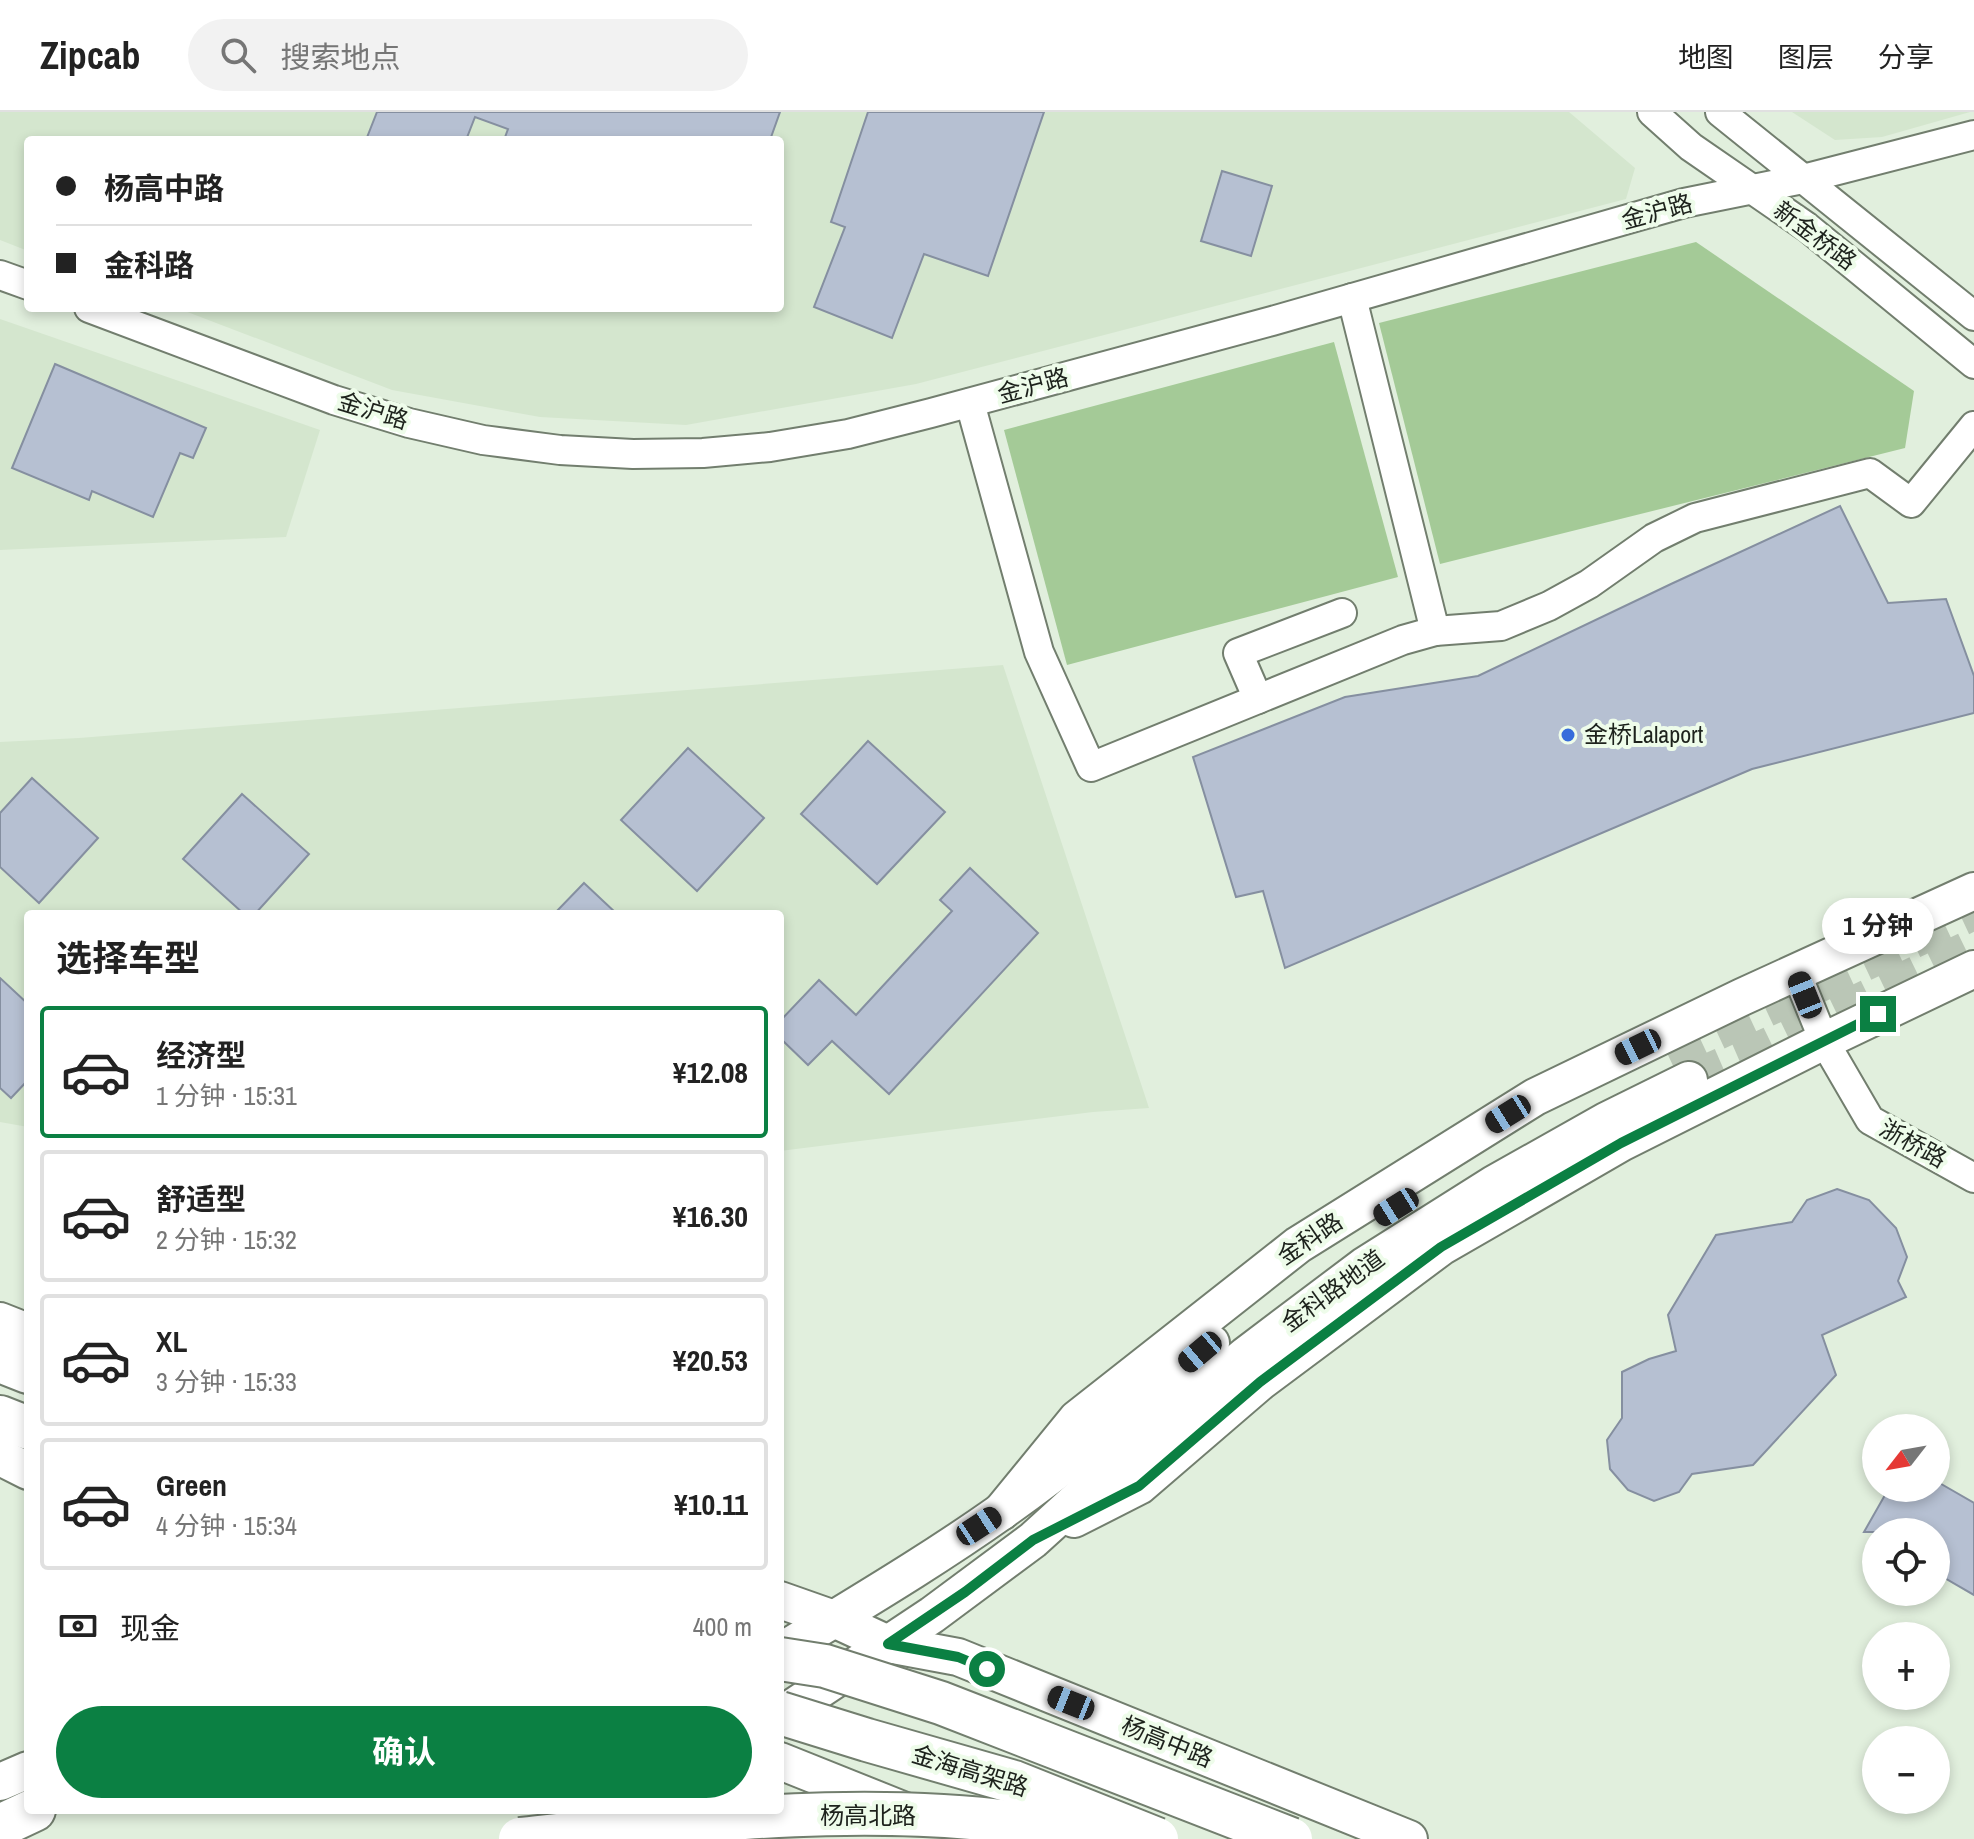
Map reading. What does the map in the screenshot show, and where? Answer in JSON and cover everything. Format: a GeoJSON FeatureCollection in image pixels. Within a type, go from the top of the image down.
{"type":"FeatureCollection","features":[{"type":"Feature","properties":{"kind":"highway"},"geometry":{"type":"LineString","coordinates":[[0,1361],[24,1370]]}},
{"type":"Feature","properties":{"kind":"highway"},"geometry":{"type":"LineString","coordinates":[[0,1417],[24,1426]]}},
{"type":"Feature","properties":{"kind":"highway"},"geometry":{"type":"LineString","coordinates":[[784,1641],[1291,1839]]}},
{"type":"Feature","properties":{"kind":"highway"},"geometry":{"type":"LineString","coordinates":[[784,1660],[825,1666],[941,1703]]}},
{"type":"Feature","properties":{"kind":"highway","name":"金海高架路"},"geometry":{"type":"LineString","coordinates":[[784,1715],[1014,1782],[1157,1839]]}},
{"type":"Feature","properties":{"kind":"highway"},"geometry":{"type":"LineString","coordinates":[[0,1826],[26,1814]]}},
{"type":"Feature","properties":{"kind":"highway","name":"杨高北路"},"geometry":{"type":"LineString","coordinates":[[520,1839],[670,1823],[855,1814],[968,1818],[1062,1828],[1106,1839]]}},
{"type":"Feature","properties":{"kind":"main road","name":"金科路"},"geometry":{"type":"LineString","coordinates":[[1001,1512],[1077,1419],[1298,1245],[1535,1097],[1974,891]]}},
{"type":"Feature","properties":{"kind":"main road"},"geometry":{"type":"LineString","coordinates":[[784,1711],[954,1600],[1033,1540],[1139,1486],[1260,1382],[1441,1247],[1621,1143],[1974,969]]}},
{"type":"Feature","properties":{"kind":"main road","name":"金科路地道"},"geometry":{"type":"LineString","coordinates":[[1107,1451],[1234,1324],[1355,1233],[1519,1131],[1678,1068]]}},
{"type":"Feature","properties":{"kind":"main road"},"geometry":{"type":"LineString","coordinates":[[0,1321],[24,1330]]}},
{"type":"Feature","properties":{"kind":"main road","name":"金科路"},"geometry":{"type":"LineString","coordinates":[[784,1650],[1001,1512],[1107,1451]]}},
{"type":"Feature","properties":{"kind":"main road"},"geometry":{"type":"LineString","coordinates":[[1033,1540],[1107,1451]]}},
{"type":"Feature","properties":{"kind":"main road"},"geometry":{"type":"LineString","coordinates":[[0,1457],[24,1469]]}},
{"type":"Feature","properties":{"kind":"main road","name":"杨高中路"},"geometry":{"type":"LineString","coordinates":[[784,1601],[834,1619],[888,1644],[958,1657],[1409,1839]]}},
{"type":"Feature","properties":{"kind":"main road"},"geometry":{"type":"LineString","coordinates":[[784,1763],[982,1839]]}},
{"type":"Feature","properties":{"kind":"main road"},"geometry":{"type":"LineString","coordinates":[[0,1782],[24,1772]]}},
{"type":"Feature","properties":{"kind":"main road"},"geometry":{"type":"LineString","coordinates":[[530,1839],[590,1814]]}},
{"type":"Feature","properties":{"kind":"street","name":"新金桥路"},"geometry":{"type":"LineString","coordinates":[[1652,112],[1691,147],[1807,227],[1974,364]]}},
{"type":"Feature","properties":{"kind":"street","name":"新金桥路"},"geometry":{"type":"LineString","coordinates":[[1720,112],[1974,316]]}},
{"type":"Feature","properties":{"kind":"street","name":"金沪路"},"geometry":{"type":"LineString","coordinates":[[100,312],[334,400],[483,440],[560,450],[633,454],[703,453],[770,447],[848,434],[970,403],[1684,203],[1754,191],[1865,165],[1974,135]]}},
{"type":"Feature","properties":{"kind":"street"},"geometry":{"type":"LineString","coordinates":[[0,275],[24,284]]}},
{"type":"Feature","properties":{"kind":"street"},"geometry":{"type":"LineString","coordinates":[[1352,298],[1435,631]]}},
{"type":"Feature","properties":{"kind":"street"},"geometry":{"type":"LineString","coordinates":[[970,403],[1039,652],[1091,767],[1403,640],[1435,631],[1501,626],[1549,606],[1589,584],[1654,538],[1695,518],[1870,473],[1911,503],[1974,426]]}},
{"type":"Feature","properties":{"kind":"street"},"geometry":{"type":"LineString","coordinates":[[1258,699],[1238,653],[1342,613]]}},
{"type":"Feature","properties":{"kind":"street","name":"浙桥路"},"geometry":{"type":"LineString","coordinates":[[1796,972],[1824,1041],[1870,1120],[1974,1178]]}},
{"type":"Feature","properties":{"kind":"shaded area"},"geometry":{"type":"Polygon","coordinates":[[[0,112],[1569,112],[1635,168],[1626,199],[916,384],[686,425],[540,417],[392,390],[187,312],[784,312],[784,136],[24,136],[24,249],[0,240],[0,112]]]}},
{"type":"Feature","properties":{"kind":"shaded area"},"geometry":{"type":"Polygon","coordinates":[[[1792,112],[1970,112],[1882,137],[1835,140],[1792,112]]]}},
{"type":"Feature","properties":{"kind":"shaded area"},"geometry":{"type":"Polygon","coordinates":[[[0,319],[320,430],[286,537],[0,550],[0,319]]]}},
{"type":"Feature","properties":{"kind":"shaded area"},"geometry":{"type":"Polygon","coordinates":[[[1003,665],[1149,1108],[1093,1112],[784,1151],[784,910],[24,910],[24,1126],[0,1122],[0,742],[1003,665]]]}},
{"type":"Feature","properties":{"kind":"green space"},"geometry":{"type":"Polygon","coordinates":[[[1696,242],[1914,391],[1905,448],[1440,564],[1379,323],[1696,242]]]}},
{"type":"Feature","properties":{"kind":"green space"},"geometry":{"type":"Polygon","coordinates":[[[1334,342],[1398,577],[1067,665],[1004,430],[1334,342]]]}},
{"type":"Feature","properties":{"kind":"building"},"geometry":{"type":"Polygon","coordinates":[[[377,112],[780,112],[771,136],[505,136],[508,129],[475,117],[468,136],[368,136],[377,112]]]}},
{"type":"Feature","properties":{"kind":"building"},"geometry":{"type":"Polygon","coordinates":[[[868,112],[1044,112],[988,276],[924,254],[892,338],[814,307],[845,227],[831,222],[868,112]]]}},
{"type":"Feature","properties":{"kind":"building"},"geometry":{"type":"Polygon","coordinates":[[[1222,171],[1272,186],[1251,256],[1201,241],[1222,171]]]}},
{"type":"Feature","properties":{"kind":"building"},"geometry":{"type":"Polygon","coordinates":[[[55,364],[206,428],[193,458],[180,453],[153,517],[92,491],[89,500],[12,468],[55,364]]]}},
{"type":"Feature","properties":{"kind":"building","name":"金桥Lalaport"},"geometry":{"type":"Polygon","coordinates":[[[1840,506],[1888,603],[1946,599],[1974,676],[1974,713],[1752,769],[1285,968],[1263,891],[1236,897],[1193,757],[1345,697],[1478,676],[1840,506]]]}},
{"type":"Feature","properties":{"kind":"building"},"geometry":{"type":"Polygon","coordinates":[[[868,741],[945,812],[877,884],[801,814],[868,741]]]}},
{"type":"Feature","properties":{"kind":"building"},"geometry":{"type":"Polygon","coordinates":[[[688,748],[764,818],[697,891],[621,820],[688,748]]]}},
{"type":"Feature","properties":{"kind":"building"},"geometry":{"type":"Polygon","coordinates":[[[32,778],[98,838],[39,903],[0,867],[0,813],[32,778]]]}},
{"type":"Feature","properties":{"kind":"building"},"geometry":{"type":"Polygon","coordinates":[[[242,794],[309,854],[259,910],[240,910],[183,859],[242,794]]]}},
{"type":"Feature","properties":{"kind":"building"},"geometry":{"type":"Polygon","coordinates":[[[970,868],[1038,933],[889,1094],[832,1041],[808,1065],[784,1042],[784,1017],[819,980],[856,1015],[952,911],[940,900],[970,868]]]}},
{"type":"Feature","properties":{"kind":"building"},"geometry":{"type":"Polygon","coordinates":[[[584,883],[613,910],[558,910],[584,883]]]}},
{"type":"Feature","properties":{"kind":"building"},"geometry":{"type":"Polygon","coordinates":[[[0,978],[24,1000],[24,1084],[11,1098],[0,1088],[0,978]]]}},
{"type":"Feature","properties":{"kind":"building"},"geometry":{"type":"Polygon","coordinates":[[[1837,1189],[1869,1200],[1896,1228],[1907,1257],[1898,1281],[1906,1297],[1822,1335],[1836,1375],[1753,1465],[1692,1474],[1679,1492],[1654,1501],[1628,1490],[1610,1469],[1607,1440],[1622,1418],[1622,1372],[1676,1351],[1668,1315],[1716,1235],[1792,1222],[1807,1200],[1837,1189]]]}},
{"type":"Feature","properties":{"kind":"building"},"geometry":{"type":"Polygon","coordinates":[[[1950,1489],[1974,1503],[1974,1595],[1950,1581],[1950,1518],[1872,1518],[1881,1502],[1950,1502],[1950,1489]]]}},
{"type":"Feature","properties":{"kind":"tunnel"},"geometry":{"type":"LineString","coordinates":[[1668,1055],[1974,912]]}},
{"type":"Feature","properties":{"kind":"tunnel"},"geometry":{"type":"LineString","coordinates":[[1689,1080],[1767,1046],[1974,946]]}},
{"type":"Feature","properties":{"kind":"place","name":"金桥Lalaport"},"geometry":{"type":"Point","coordinates":[1568,735]}},
{"type":"Feature","properties":{"kind":"route"},"geometry":{"type":"LineString","coordinates":[[987,1669],[958,1657],[888,1644],[965,1592],[1033,1540],[1139,1486],[1260,1382],[1441,1247],[1621,1143],[1878,1014]]}}]}
